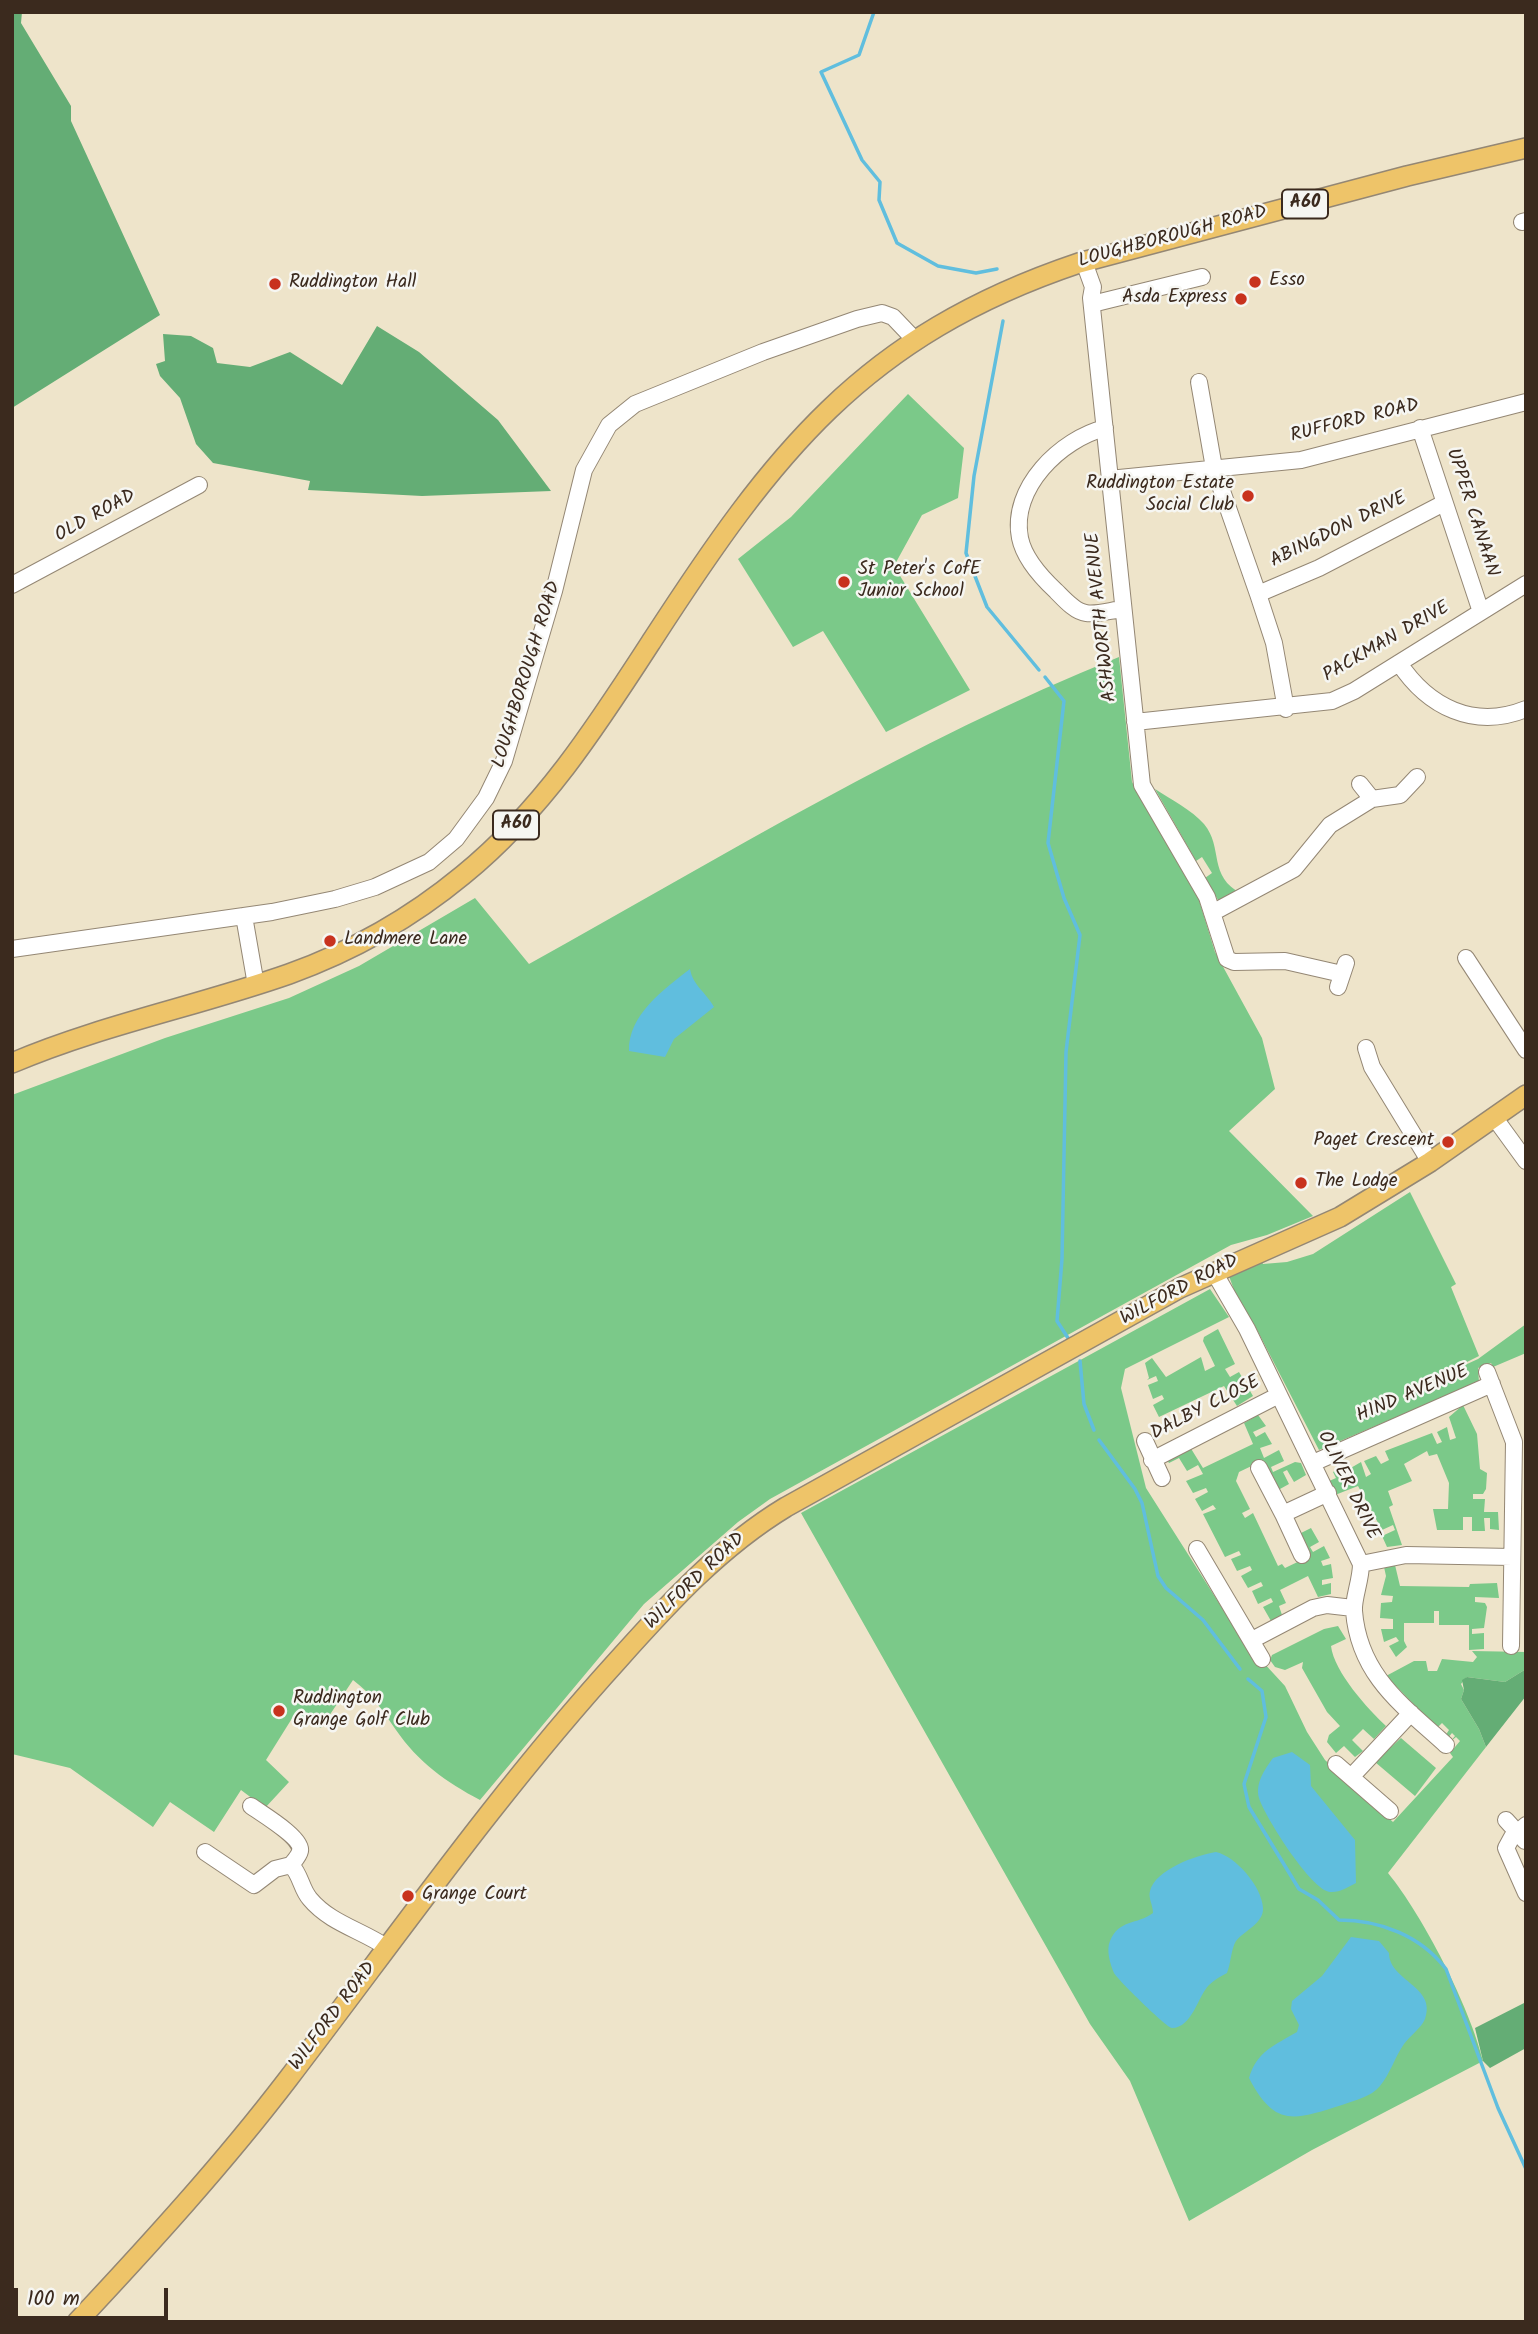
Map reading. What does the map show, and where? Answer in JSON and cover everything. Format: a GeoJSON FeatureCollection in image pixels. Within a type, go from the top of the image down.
{"type":"FeatureCollection","features":[{"type":"Feature","properties":{"kind":"main road","name":"LOUGHBOROUGH ROAD"},"geometry":{"type":"LineString","coordinates":[[12,1063],[62,1044],[256,985],[315,964],[381,932],[433,898],[498,843],[560,776],[600,720],[701,565],[768,473],[805,431],[844,394],[914,339],[992,297],[1077,264],[1407,176],[1526,148]]}},
{"type":"Feature","properties":{"kind":"main road","name":"WILFORD ROAD"},"geometry":{"type":"LineString","coordinates":[[77,2322],[239,2139],[498,1801],[579,1703],[659,1615],[736,1541],[786,1507],[1214,1272],[1333,1221],[1430,1162],[1526,1095]]}},
{"type":"Feature","properties":{"kind":"street","name":"ASHWORTH AVENUE"},"geometry":{"type":"LineString","coordinates":[[1077,264],[1093,287],[1092,301],[1109,479],[1144,790],[1201,884],[1227,959],[1234,962],[1285,961],[1342,975]]}},
{"type":"Feature","properties":{"kind":"street"},"geometry":{"type":"LineString","coordinates":[[1092,301],[1202,277]]}},
{"type":"Feature","properties":{"kind":"street","name":"LOUGHBOROUGH ROAD"},"geometry":{"type":"LineString","coordinates":[[12,949],[244,916],[335,900],[375,887],[429,862],[456,839],[486,798],[504,761],[554,591],[584,470],[596,444],[618,416],[635,404],[763,352],[857,319],[882,313],[893,317],[914,339]]}},
{"type":"Feature","properties":{"kind":"street","name":"ABINGDON DRIVE"},"geometry":{"type":"LineString","coordinates":[[1199,382],[1214,468],[1258,594],[1319,568],[1444,503]]}},
{"type":"Feature","properties":{"kind":"street","name":"RUFFORD ROAD"},"geometry":{"type":"LineString","coordinates":[[1109,479],[1301,460],[1526,402]]}},
{"type":"Feature","properties":{"kind":"street"},"geometry":{"type":"LineString","coordinates":[[1105,428],[1069,443],[1039,473],[1024,503],[1019,531],[1024,549],[1038,571],[1077,609],[1087,614],[1123,609]]}},
{"type":"Feature","properties":{"kind":"street","name":"UPPER CANAAN"},"geometry":{"type":"LineString","coordinates":[[1420,428],[1481,612]]}},
{"type":"Feature","properties":{"kind":"street","name":"OLD ROAD"},"geometry":{"type":"LineString","coordinates":[[12,585],[199,485]]}},
{"type":"Feature","properties":{"kind":"street","name":"PACKMAN DRIVE"},"geometry":{"type":"LineString","coordinates":[[1135,723],[1286,709],[1340,698],[1526,584]]}},
{"type":"Feature","properties":{"kind":"street"},"geometry":{"type":"LineString","coordinates":[[1258,594],[1274,643],[1286,709]]}},
{"type":"Feature","properties":{"kind":"street"},"geometry":{"type":"LineString","coordinates":[[1399,663],[1423,694],[1451,710],[1486,717],[1526,709]]}},
{"type":"Feature","properties":{"kind":"street"},"geometry":{"type":"LineString","coordinates":[[1212,913],[1294,869],[1327,827],[1372,799],[1400,795],[1416,777]]}},
{"type":"Feature","properties":{"kind":"street"},"geometry":{"type":"LineString","coordinates":[[1360,784],[1372,799]]}},
{"type":"Feature","properties":{"kind":"street"},"geometry":{"type":"LineString","coordinates":[[244,916],[256,985]]}},
{"type":"Feature","properties":{"kind":"street"},"geometry":{"type":"LineString","coordinates":[[1466,958],[1526,1050]]}},
{"type":"Feature","properties":{"kind":"street"},"geometry":{"type":"LineString","coordinates":[[1366,1048],[1372,1067],[1430,1162]]}},
{"type":"Feature","properties":{"kind":"street"},"geometry":{"type":"LineString","coordinates":[[1494,1117],[1526,1160]]}},
{"type":"Feature","properties":{"kind":"street","name":"OLIVER DRIVE"},"geometry":{"type":"LineString","coordinates":[[1214,1272],[1279,1395],[1361,1564],[1361,1583],[1353,1608],[1359,1641],[1366,1660],[1378,1681],[1446,1745]]}},
{"type":"Feature","properties":{"kind":"street","name":"HIND AVENUE"},"geometry":{"type":"LineString","coordinates":[[1313,1463],[1490,1378],[1514,1442],[1512,1557]]}},
{"type":"Feature","properties":{"kind":"street","name":"DALBY CLOSE"},"geometry":{"type":"LineString","coordinates":[[1152,1460],[1279,1395]]}},
{"type":"Feature","properties":{"kind":"street"},"geometry":{"type":"LineString","coordinates":[[1145,1441],[1162,1478]]}},
{"type":"Feature","properties":{"kind":"street"},"geometry":{"type":"LineString","coordinates":[[1259,1468],[1302,1555]]}},
{"type":"Feature","properties":{"kind":"street"},"geometry":{"type":"LineString","coordinates":[[1283,1514],[1328,1493]]}},
{"type":"Feature","properties":{"kind":"street"},"geometry":{"type":"LineString","coordinates":[[1197,1549],[1262,1659]]}},
{"type":"Feature","properties":{"kind":"street"},"geometry":{"type":"LineString","coordinates":[[1361,1564],[1406,1555],[1512,1557],[1511,1646]]}},
{"type":"Feature","properties":{"kind":"street"},"geometry":{"type":"LineString","coordinates":[[1252,1640],[1313,1608],[1327,1605],[1353,1608]]}},
{"type":"Feature","properties":{"kind":"street"},"geometry":{"type":"LineString","coordinates":[[1352,1776],[1411,1713]]}},
{"type":"Feature","properties":{"kind":"street"},"geometry":{"type":"LineString","coordinates":[[1336,1764],[1390,1811]]}},
{"type":"Feature","properties":{"kind":"street"},"geometry":{"type":"LineString","coordinates":[[205,1852],[254,1885],[275,1869],[291,1865],[300,1853],[296,1838],[251,1806]]}},
{"type":"Feature","properties":{"kind":"street"},"geometry":{"type":"LineString","coordinates":[[1518,1829],[1508,1841],[1507,1852],[1526,1893]]}},
{"type":"Feature","properties":{"kind":"street"},"geometry":{"type":"LineString","coordinates":[[291,1865],[298,1871],[309,1898],[340,1924],[386,1947]]}},
{"type":"Feature","properties":{"kind":"green space"},"geometry":{"type":"Polygon","coordinates":[[[12,12],[22,12],[21,23],[71,106],[71,121],[160,315],[12,408],[12,12]]]}},
{"type":"Feature","properties":{"kind":"green space"},"geometry":{"type":"Polygon","coordinates":[[[377,326],[419,352],[498,420],[551,491],[422,496],[308,490],[310,481],[213,463],[196,444],[180,398],[160,376],[156,364],[165,361],[163,334],[191,336],[213,348],[217,363],[250,367],[290,352],[342,385],[377,326]]]}},
{"type":"Feature","properties":{"kind":"green space"},"geometry":{"type":"Polygon","coordinates":[[[908,394],[964,448],[958,498],[922,515],[894,566],[970,690],[886,732],[823,631],[793,647],[738,559],[791,517],[908,394]]]}},
{"type":"Feature","properties":{"kind":"green space","name":"Ruddington Grange Golf Club"},"geometry":{"type":"Polygon","coordinates":[[[1119,657],[1132,782],[1195,887],[1215,952],[1262,1038],[1275,1089],[1229,1131],[1313,1216],[1267,1235],[1231,1245],[770,1499],[738,1522],[644,1604],[480,1800],[444,1778],[423,1761],[372,1697],[353,1680],[321,1728],[296,1712],[266,1760],[289,1782],[265,1808],[241,1790],[214,1832],[170,1802],[153,1827],[70,1768],[12,1754],[12,1095],[165,1038],[289,998],[359,966],[475,898],[529,964],[893,762],[1042,690],[1119,657]]]}},
{"type":"Feature","properties":{"kind":"green space"},"geometry":{"type":"Polygon","coordinates":[[[1155,789],[1187,809],[1204,824],[1210,833],[1224,879],[1242,894],[1221,902],[1218,900],[1205,878],[1212,873],[1202,857],[1196,861],[1155,789]]]}},
{"type":"Feature","properties":{"kind":"green space"},"geometry":{"type":"Polygon","coordinates":[[[1410,1192],[1456,1284],[1451,1287],[1479,1356],[1417,1387],[1478,1359],[1526,1324],[1526,1353],[1493,1367],[1491,1363],[1478,1368],[1479,1382],[1319,1450],[1255,1326],[1238,1301],[1229,1276],[1261,1260],[1263,1264],[1287,1262],[1313,1254],[1410,1192]]]}},
{"type":"Feature","properties":{"kind":"green space"},"geometry":{"type":"Polygon","coordinates":[[[1210,1289],[1229,1317],[1125,1369],[1121,1388],[1146,1488],[1257,1663],[1262,1661],[1285,1686],[1307,1732],[1325,1760],[1393,1822],[1453,1757],[1450,1753],[1460,1741],[1456,1737],[1450,1742],[1455,1736],[1452,1733],[1447,1739],[1445,1736],[1449,1730],[1442,1723],[1438,1727],[1434,1725],[1386,1676],[1414,1661],[1426,1661],[1428,1671],[1437,1671],[1442,1659],[1473,1662],[1477,1657],[1472,1651],[1526,1652],[1526,1669],[1505,1682],[1467,1677],[1461,1684],[1464,1690],[1461,1699],[1479,1729],[1486,1747],[1388,1873],[1416,1913],[1444,1963],[1468,2015],[1483,2061],[1312,2150],[1189,2221],[1130,2081],[1090,2024],[801,1513],[1210,1289]]]}},
{"type":"Feature","properties":{"kind":"green space"},"geometry":{"type":"Polygon","coordinates":[[[1218,1329],[1235,1364],[1225,1369],[1230,1377],[1239,1372],[1253,1396],[1237,1406],[1224,1386],[1159,1417],[1153,1405],[1164,1399],[1162,1395],[1153,1399],[1148,1385],[1158,1381],[1156,1376],[1147,1380],[1149,1378],[1145,1363],[1152,1358],[1166,1377],[1201,1357],[1205,1371],[1215,1366],[1203,1341],[1204,1337],[1218,1329]]]}},
{"type":"Feature","properties":{"kind":"green space"},"geometry":{"type":"Polygon","coordinates":[[[1463,1405],[1477,1434],[1480,1469],[1487,1473],[1486,1489],[1483,1494],[1473,1494],[1473,1499],[1485,1499],[1484,1512],[1498,1512],[1499,1530],[1490,1529],[1490,1518],[1484,1518],[1485,1531],[1472,1531],[1472,1517],[1463,1517],[1463,1530],[1437,1530],[1433,1509],[1448,1509],[1449,1483],[1437,1454],[1429,1456],[1427,1451],[1404,1464],[1412,1481],[1388,1491],[1393,1505],[1389,1507],[1402,1545],[1387,1547],[1382,1536],[1395,1530],[1393,1525],[1382,1530],[1358,1486],[1335,1495],[1327,1482],[1336,1478],[1333,1472],[1338,1469],[1348,1484],[1354,1481],[1349,1469],[1361,1462],[1366,1477],[1371,1474],[1364,1461],[1376,1456],[1381,1464],[1389,1460],[1385,1451],[1432,1433],[1437,1444],[1442,1442],[1437,1432],[1447,1427],[1450,1440],[1456,1438],[1449,1417],[1463,1405]]]}},
{"type":"Feature","properties":{"kind":"green space"},"geometry":{"type":"Polygon","coordinates":[[[1258,1415],[1266,1426],[1253,1432],[1256,1437],[1265,1432],[1272,1444],[1260,1448],[1264,1458],[1279,1450],[1284,1461],[1271,1467],[1273,1472],[1295,1462],[1301,1463],[1306,1475],[1294,1482],[1287,1470],[1283,1472],[1289,1484],[1280,1489],[1275,1488],[1262,1461],[1239,1472],[1236,1481],[1250,1509],[1242,1513],[1245,1518],[1253,1513],[1278,1566],[1282,1564],[1285,1568],[1308,1557],[1299,1534],[1311,1528],[1319,1542],[1310,1547],[1313,1552],[1324,1546],[1330,1558],[1321,1561],[1323,1566],[1331,1564],[1333,1578],[1322,1580],[1322,1585],[1331,1583],[1331,1594],[1318,1597],[1308,1576],[1280,1590],[1286,1603],[1279,1606],[1282,1615],[1271,1621],[1263,1607],[1273,1602],[1271,1598],[1258,1604],[1252,1591],[1263,1586],[1261,1582],[1248,1588],[1241,1576],[1252,1570],[1250,1566],[1237,1571],[1231,1559],[1241,1555],[1239,1551],[1225,1557],[1203,1514],[1216,1509],[1213,1505],[1202,1511],[1195,1499],[1208,1492],[1206,1488],[1193,1493],[1186,1481],[1203,1474],[1198,1465],[1187,1471],[1179,1458],[1169,1463],[1167,1460],[1190,1447],[1203,1468],[1253,1444],[1244,1423],[1258,1415]]]}},
{"type":"Feature","properties":{"kind":"green space"},"geometry":{"type":"Polygon","coordinates":[[[1395,1565],[1400,1586],[1469,1587],[1470,1584],[1497,1583],[1499,1598],[1475,1597],[1475,1602],[1485,1603],[1487,1607],[1484,1628],[1472,1629],[1472,1634],[1484,1633],[1484,1649],[1469,1650],[1469,1625],[1439,1625],[1439,1611],[1434,1611],[1434,1623],[1404,1623],[1404,1641],[1407,1647],[1396,1657],[1389,1646],[1399,1641],[1396,1637],[1384,1642],[1381,1629],[1393,1629],[1393,1619],[1380,1618],[1381,1603],[1392,1602],[1393,1596],[1381,1595],[1386,1576],[1384,1567],[1395,1565]]]}},
{"type":"Feature","properties":{"kind":"green space"},"geometry":{"type":"Polygon","coordinates":[[[1338,1626],[1346,1639],[1331,1646],[1338,1667],[1361,1700],[1386,1726],[1374,1739],[1363,1729],[1352,1740],[1363,1751],[1355,1757],[1344,1746],[1336,1753],[1327,1742],[1329,1735],[1340,1726],[1327,1712],[1302,1668],[1303,1662],[1285,1670],[1275,1667],[1270,1660],[1272,1655],[1324,1629],[1338,1626]]]}},
{"type":"Feature","properties":{"kind":"green space"},"geometry":{"type":"Polygon","coordinates":[[[1526,1669],[1526,1696],[1486,1747],[1479,1729],[1461,1699],[1464,1690],[1462,1680],[1467,1677],[1505,1682],[1526,1669]]]}},
{"type":"Feature","properties":{"kind":"green space"},"geometry":{"type":"Polygon","coordinates":[[[1401,1738],[1436,1768],[1415,1796],[1375,1762],[1401,1738]]]}},
{"type":"Feature","properties":{"kind":"green space"},"geometry":{"type":"Polygon","coordinates":[[[1526,2002],[1526,2048],[1490,2068],[1483,2061],[1475,2028],[1526,2002]]]}},
{"type":"Feature","properties":{"kind":"water"},"geometry":{"type":"Polygon","coordinates":[[[690,969],[694,980],[714,1007],[674,1039],[665,1057],[629,1051],[634,1026],[649,1004],[690,969]]]}},
{"type":"Feature","properties":{"kind":"water"},"geometry":{"type":"Polygon","coordinates":[[[1292,1752],[1310,1765],[1311,1786],[1355,1840],[1356,1883],[1340,1891],[1330,1892],[1312,1879],[1279,1836],[1259,1798],[1260,1782],[1270,1762],[1273,1758],[1292,1752]]]}},
{"type":"Feature","properties":{"kind":"water"},"geometry":{"type":"Polygon","coordinates":[[[1216,1852],[1231,1859],[1253,1882],[1261,1899],[1262,1913],[1257,1922],[1236,1941],[1227,1973],[1209,1985],[1185,2023],[1172,2028],[1142,2003],[1114,1973],[1109,1957],[1109,1945],[1118,1929],[1153,1913],[1150,1891],[1160,1876],[1188,1860],[1216,1852]]]}},
{"type":"Feature","properties":{"kind":"water"},"geometry":{"type":"Polygon","coordinates":[[[1351,1937],[1379,1941],[1389,1953],[1396,1970],[1424,1999],[1427,2008],[1425,2019],[1404,2044],[1384,2081],[1372,2093],[1311,2114],[1287,2116],[1277,2112],[1258,2094],[1249,2078],[1252,2069],[1274,2045],[1297,2032],[1299,2025],[1291,2009],[1292,2001],[1322,1976],[1351,1937]]]}},
{"type":"Feature","properties":{"kind":"waterway"},"geometry":{"type":"LineString","coordinates":[[874,12],[859,55],[821,72],[862,160],[880,182],[879,200],[897,243],[938,266],[976,273],[997,269]]}},
{"type":"Feature","properties":{"kind":"waterway"},"geometry":{"type":"LineString","coordinates":[[1003,321],[974,476],[966,553],[987,607],[1039,670]]}},
{"type":"Feature","properties":{"kind":"waterway"},"geometry":{"type":"LineString","coordinates":[[1045,677],[1064,701],[1048,843],[1064,898],[1080,935],[1066,1052],[1062,1259],[1057,1321],[1068,1338]]}},
{"type":"Feature","properties":{"kind":"waterway"},"geometry":{"type":"LineString","coordinates":[[1080,1361],[1084,1404],[1094,1430]]}},
{"type":"Feature","properties":{"kind":"waterway"},"geometry":{"type":"LineString","coordinates":[[1099,1440],[1135,1489],[1142,1503],[1158,1576],[1166,1588],[1203,1620],[1240,1669]]}},
{"type":"Feature","properties":{"kind":"waterway"},"geometry":{"type":"LineString","coordinates":[[1248,1679],[1262,1691],[1266,1717],[1244,1784],[1249,1807],[1299,1889],[1318,1900],[1339,1920],[1370,1923],[1412,1939],[1436,1957],[1446,1969],[1498,2108],[1526,2169]]}},
{"type":"Feature","properties":{"kind":"place","name":"Esso"},"geometry":{"type":"Point","coordinates":[1255,282]}},
{"type":"Feature","properties":{"kind":"place","name":"Ruddington Hall"},"geometry":{"type":"Point","coordinates":[275,284]}},
{"type":"Feature","properties":{"kind":"place","name":"Asda Express"},"geometry":{"type":"Point","coordinates":[1241,299]}},
{"type":"Feature","properties":{"kind":"place","name":"Ruddington Estate Social Club"},"geometry":{"type":"Point","coordinates":[1248,496]}},
{"type":"Feature","properties":{"kind":"place","name":"St Peter's CofE Junior School"},"geometry":{"type":"Point","coordinates":[844,582]}},
{"type":"Feature","properties":{"kind":"place","name":"Landmere Lane"},"geometry":{"type":"Point","coordinates":[330,941]}},
{"type":"Feature","properties":{"kind":"place","name":"Paget Crescent"},"geometry":{"type":"Point","coordinates":[1448,1142]}},
{"type":"Feature","properties":{"kind":"place","name":"The Lodge"},"geometry":{"type":"Point","coordinates":[1301,1183]}},
{"type":"Feature","properties":{"kind":"place","name":"Ruddington Grange Golf Club"},"geometry":{"type":"Point","coordinates":[279,1711]}},
{"type":"Feature","properties":{"kind":"place","name":"Grange Court"},"geometry":{"type":"Point","coordinates":[408,1896]}}]}
